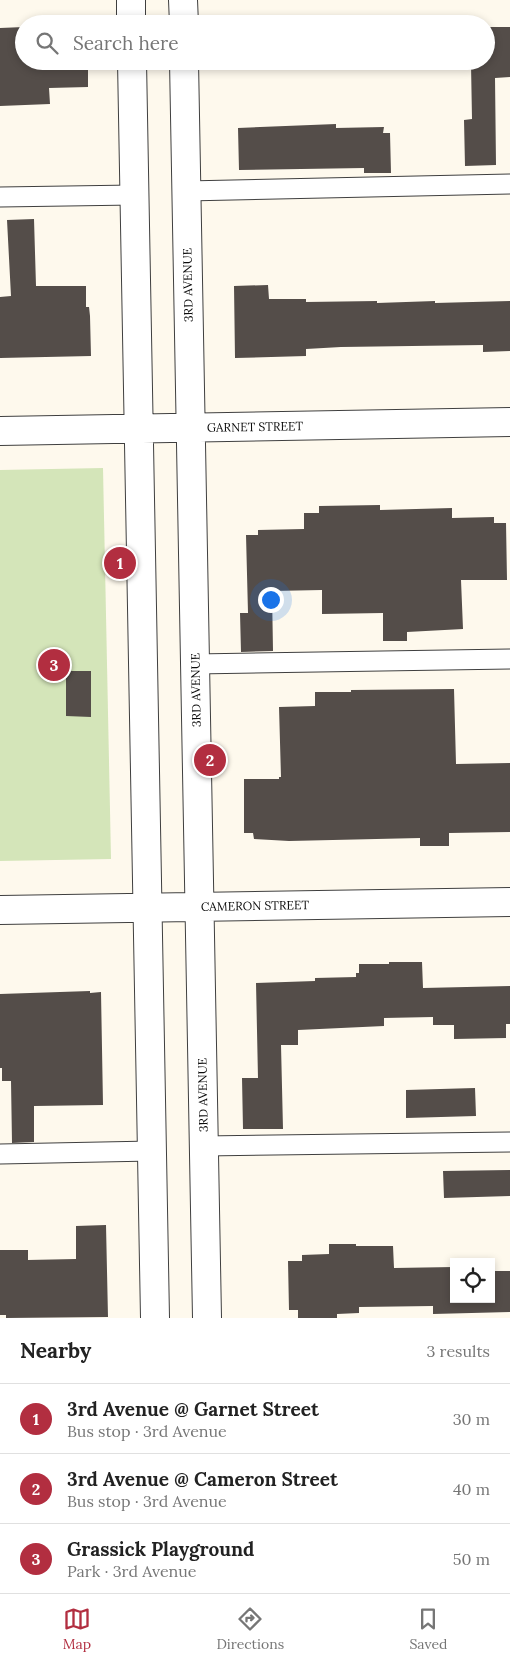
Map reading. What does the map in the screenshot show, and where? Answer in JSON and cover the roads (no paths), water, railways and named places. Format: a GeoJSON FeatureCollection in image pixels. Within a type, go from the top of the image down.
{"type":"FeatureCollection","features":[{"type":"Feature","properties":{"kind":"street"},"geometry":{"type":"LineString","coordinates":[[131,0],[131,15]]}},
{"type":"Feature","properties":{"kind":"street"},"geometry":{"type":"LineString","coordinates":[[183,0],[184,15]]}},
{"type":"Feature","properties":{"kind":"street"},"geometry":{"type":"LineString","coordinates":[[132,70],[154,1318]]}},
{"type":"Feature","properties":{"kind":"street","name":"3RD AVENUE"},"geometry":{"type":"LineString","coordinates":[[184,70],[207,1318]]}},
{"type":"Feature","properties":{"kind":"street","name":"GARNET STREET"},"geometry":{"type":"LineString","coordinates":[[0,431],[510,422]]}},
{"type":"Feature","properties":{"kind":"street","name":"CAMERON STREET"},"geometry":{"type":"LineString","coordinates":[[0,910],[510,902]]}},
{"type":"Feature","properties":{"kind":"lane"},"geometry":{"type":"LineString","coordinates":[[186,191],[510,184]]}},
{"type":"Feature","properties":{"kind":"lane"},"geometry":{"type":"LineString","coordinates":[[0,197],[134,195]]}},
{"type":"Feature","properties":{"kind":"lane"},"geometry":{"type":"LineString","coordinates":[[195,664],[510,659]]}},
{"type":"Feature","properties":{"kind":"lane"},"geometry":{"type":"LineString","coordinates":[[204,1146],[510,1142]]}},
{"type":"Feature","properties":{"kind":"lane"},"geometry":{"type":"LineString","coordinates":[[0,1154],[152,1151]]}},
{"type":"Feature","properties":{"kind":"place","name":"3rd Avenue @ Garnet Street"},"geometry":{"type":"Point","coordinates":[120,563]}},
{"type":"Feature","properties":{"kind":"place","name":"Grassick Playground"},"geometry":{"type":"Point","coordinates":[54,665]}},
{"type":"Feature","properties":{"kind":"place","name":"3rd Avenue @ Cameron Street"},"geometry":{"type":"Point","coordinates":[210,760]}}]}
